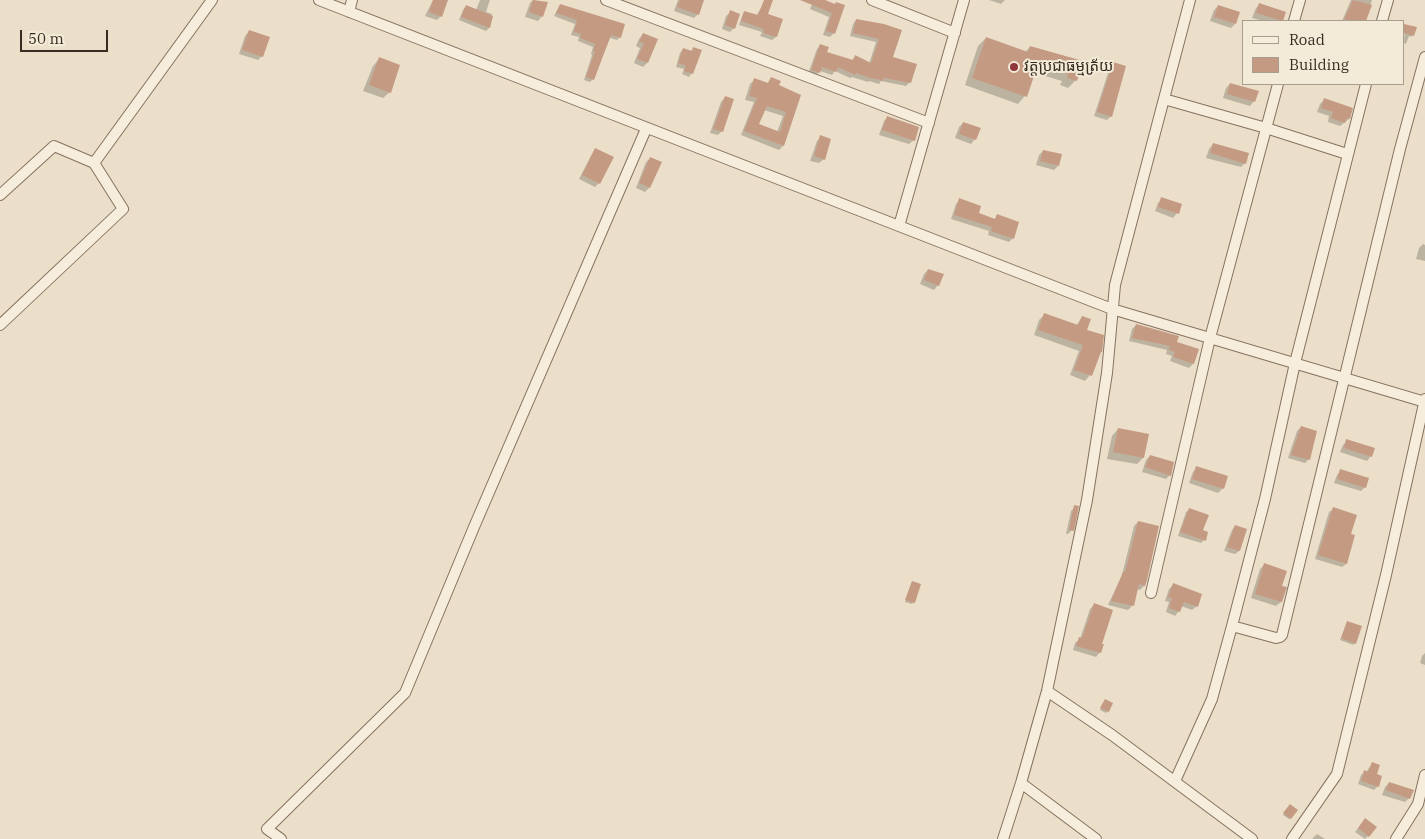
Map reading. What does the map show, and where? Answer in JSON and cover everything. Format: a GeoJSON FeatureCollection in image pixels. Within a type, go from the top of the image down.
{"type":"FeatureCollection","features":[{"type":"Feature","properties":{"kind":"street"},"geometry":{"type":"LineString","coordinates":[[94,163],[212,0]]}},
{"type":"Feature","properties":{"kind":"street"},"geometry":{"type":"LineString","coordinates":[[319,0],[1112,310],[1425,401],[1386,575],[1338,774],[1292,839]]}},
{"type":"Feature","properties":{"kind":"street"},"geometry":{"type":"LineString","coordinates":[[349,12],[352,0]]}},
{"type":"Feature","properties":{"kind":"street"},"geometry":{"type":"LineString","coordinates":[[606,0],[929,123]]}},
{"type":"Feature","properties":{"kind":"street"},"geometry":{"type":"LineString","coordinates":[[872,0],[954,33]]}},
{"type":"Feature","properties":{"kind":"street"},"geometry":{"type":"LineString","coordinates":[[899,226],[964,0]]}},
{"type":"Feature","properties":{"kind":"street"},"geometry":{"type":"LineString","coordinates":[[1003,839],[1047,691],[1087,500],[1112,336],[1112,310],[1115,285],[1190,0]]}},
{"type":"Feature","properties":{"kind":"street"},"geometry":{"type":"LineString","coordinates":[[1294,20],[1300,0]]}},
{"type":"Feature","properties":{"kind":"street"},"geometry":{"type":"LineString","coordinates":[[1382,20],[1388,0]]}},
{"type":"Feature","properties":{"kind":"street"},"geometry":{"type":"LineString","coordinates":[[1232,626],[1276,638],[1282,635],[1400,149],[1425,57]]}},
{"type":"Feature","properties":{"kind":"street"},"geometry":{"type":"LineString","coordinates":[[1151,593],[1210,338],[1278,85]]}},
{"type":"Feature","properties":{"kind":"street"},"geometry":{"type":"LineString","coordinates":[[1175,781],[1212,699],[1265,499],[1295,363],[1346,154],[1366,85]]}},
{"type":"Feature","properties":{"kind":"street"},"geometry":{"type":"LineString","coordinates":[[1164,99],[1266,128],[1346,154]]}},
{"type":"Feature","properties":{"kind":"street"},"geometry":{"type":"LineString","coordinates":[[282,839],[267,829],[405,693],[646,128]]}},
{"type":"Feature","properties":{"kind":"street"},"geometry":{"type":"LineString","coordinates":[[0,195],[54,146],[94,163],[123,209],[0,326]]}},
{"type":"Feature","properties":{"kind":"street"},"geometry":{"type":"LineString","coordinates":[[1047,691],[1112,735],[1252,839]]}},
{"type":"Feature","properties":{"kind":"street"},"geometry":{"type":"LineString","coordinates":[[1396,839],[1418,804],[1425,775]]}},
{"type":"Feature","properties":{"kind":"street"},"geometry":{"type":"LineString","coordinates":[[1021,783],[1096,839]]}},
{"type":"Feature","properties":{"kind":"building"},"geometry":{"type":"Polygon","coordinates":[[[433,0],[448,0],[442,17],[429,12],[433,0]]]}},
{"type":"Feature","properties":{"kind":"building"},"geometry":{"type":"Polygon","coordinates":[[[533,0],[548,2],[543,17],[529,12],[533,0]]]}},
{"type":"Feature","properties":{"kind":"building"},"geometry":{"type":"Polygon","coordinates":[[[680,0],[704,0],[699,15],[677,7],[680,0]]]}},
{"type":"Feature","properties":{"kind":"building"},"geometry":{"type":"Polygon","coordinates":[[[764,0],[773,0],[768,14],[783,19],[777,37],[763,33],[764,29],[741,21],[744,11],[758,15],[764,0]]]}},
{"type":"Feature","properties":{"kind":"building"},"geometry":{"type":"Polygon","coordinates":[[[800,0],[825,0],[845,5],[835,34],[826,31],[832,13],[800,0]]]}},
{"type":"Feature","properties":{"kind":"building"},"geometry":{"type":"Polygon","coordinates":[[[1353,0],[1372,5],[1366,20],[1344,19],[1353,0]]]}},
{"type":"Feature","properties":{"kind":"building"},"geometry":{"type":"Polygon","coordinates":[[[1259,3],[1286,12],[1283,20],[1256,13],[1259,3]]]}},
{"type":"Feature","properties":{"kind":"building"},"geometry":{"type":"Polygon","coordinates":[[[560,4],[625,24],[621,38],[611,35],[594,80],[586,77],[595,51],[593,51],[595,44],[580,38],[581,34],[574,32],[577,20],[556,13],[560,4]]]}},
{"type":"Feature","properties":{"kind":"building"},"geometry":{"type":"Polygon","coordinates":[[[466,5],[493,16],[490,28],[461,17],[466,5]]]}},
{"type":"Feature","properties":{"kind":"building"},"geometry":{"type":"Polygon","coordinates":[[[1218,5],[1240,12],[1236,24],[1214,17],[1218,5]]]}},
{"type":"Feature","properties":{"kind":"building"},"geometry":{"type":"Polygon","coordinates":[[[730,10],[740,14],[735,29],[725,25],[730,10]]]}},
{"type":"Feature","properties":{"kind":"building"},"geometry":{"type":"Polygon","coordinates":[[[856,19],[884,24],[902,30],[893,57],[917,64],[911,83],[884,78],[883,81],[873,79],[856,73],[855,75],[838,67],[836,72],[822,67],[820,73],[811,70],[820,44],[829,47],[827,52],[853,60],[855,55],[871,63],[879,39],[853,33],[856,19]]]}},
{"type":"Feature","properties":{"kind":"building"},"geometry":{"type":"Polygon","coordinates":[[[1405,24],[1417,27],[1414,36],[1405,33],[1405,24]]]}},
{"type":"Feature","properties":{"kind":"building"},"geometry":{"type":"Polygon","coordinates":[[[249,30],[270,37],[263,57],[242,50],[249,30]]]}},
{"type":"Feature","properties":{"kind":"building"},"geometry":{"type":"Polygon","coordinates":[[[643,33],[658,39],[648,63],[637,59],[644,43],[639,42],[643,33]]]}},
{"type":"Feature","properties":{"kind":"building"},"geometry":{"type":"Polygon","coordinates":[[[986,37],[1028,52],[1030,46],[1083,61],[1077,81],[1067,78],[1068,74],[1038,64],[1027,97],[972,78],[986,37]]]}},
{"type":"Feature","properties":{"kind":"building"},"geometry":{"type":"Polygon","coordinates":[[[693,47],[702,50],[693,74],[684,71],[686,66],[678,63],[683,48],[692,51],[693,47]]]}},
{"type":"Feature","properties":{"kind":"building"},"geometry":{"type":"Polygon","coordinates":[[[379,57],[400,65],[391,93],[369,85],[379,57]]]}},
{"type":"Feature","properties":{"kind":"building"},"geometry":{"type":"Polygon","coordinates":[[[1113,62],[1126,66],[1112,117],[1097,112],[1113,62]]]}},
{"type":"Feature","properties":{"kind":"building"},"geometry":{"type":"Polygon","coordinates":[[[771,77],[781,81],[779,85],[801,95],[784,146],[744,131],[757,98],[749,96],[754,78],[768,83],[771,77]],[[767,106],[759,124],[780,132],[786,112],[767,106]]]}},
{"type":"Feature","properties":{"kind":"building"},"geometry":{"type":"Polygon","coordinates":[[[1230,83],[1259,91],[1255,102],[1227,94],[1230,83]]]}},
{"type":"Feature","properties":{"kind":"building"},"geometry":{"type":"Polygon","coordinates":[[[725,96],[734,99],[723,132],[713,129],[725,96]]]}},
{"type":"Feature","properties":{"kind":"building"},"geometry":{"type":"Polygon","coordinates":[[[1324,98],[1353,108],[1350,119],[1347,118],[1345,123],[1331,118],[1333,112],[1321,108],[1324,98]]]}},
{"type":"Feature","properties":{"kind":"building"},"geometry":{"type":"Polygon","coordinates":[[[887,116],[919,127],[915,141],[882,130],[887,116]]]}},
{"type":"Feature","properties":{"kind":"building"},"geometry":{"type":"Polygon","coordinates":[[[963,122],[981,128],[976,140],[959,134],[963,122]]]}},
{"type":"Feature","properties":{"kind":"building"},"geometry":{"type":"Polygon","coordinates":[[[820,135],[831,139],[825,160],[814,156],[820,135]]]}},
{"type":"Feature","properties":{"kind":"building"},"geometry":{"type":"Polygon","coordinates":[[[1213,143],[1249,153],[1246,164],[1210,153],[1213,143]]]}},
{"type":"Feature","properties":{"kind":"building"},"geometry":{"type":"Polygon","coordinates":[[[595,148],[614,157],[600,184],[582,175],[595,148]]]}},
{"type":"Feature","properties":{"kind":"building"},"geometry":{"type":"Polygon","coordinates":[[[1043,150],[1062,154],[1059,166],[1040,161],[1043,150]]]}},
{"type":"Feature","properties":{"kind":"building"},"geometry":{"type":"Polygon","coordinates":[[[650,157],[662,162],[650,188],[639,183],[650,157]]]}},
{"type":"Feature","properties":{"kind":"building"},"geometry":{"type":"Polygon","coordinates":[[[1161,197],[1182,204],[1179,214],[1158,207],[1161,197]]]}},
{"type":"Feature","properties":{"kind":"building"},"geometry":{"type":"Polygon","coordinates":[[[959,198],[981,206],[979,213],[995,219],[997,214],[1019,222],[1014,239],[991,231],[992,227],[954,215],[959,198]]]}},
{"type":"Feature","properties":{"kind":"building"},"geometry":{"type":"Polygon","coordinates":[[[928,269],[944,274],[939,286],[924,280],[928,269]]]}},
{"type":"Feature","properties":{"kind":"building"},"geometry":{"type":"Polygon","coordinates":[[[1044,313],[1078,325],[1082,316],[1091,319],[1087,330],[1104,335],[1102,352],[1092,376],[1074,370],[1083,345],[1038,330],[1044,313]]]}},
{"type":"Feature","properties":{"kind":"building"},"geometry":{"type":"Polygon","coordinates":[[[1136,324],[1179,336],[1177,342],[1199,349],[1194,364],[1173,357],[1175,352],[1169,350],[1170,346],[1132,338],[1136,324]]]}},
{"type":"Feature","properties":{"kind":"building"},"geometry":{"type":"Polygon","coordinates":[[[1301,426],[1317,431],[1310,460],[1291,455],[1301,426]]]}},
{"type":"Feature","properties":{"kind":"building"},"geometry":{"type":"Polygon","coordinates":[[[1118,428],[1149,434],[1144,458],[1113,452],[1118,428]]]}},
{"type":"Feature","properties":{"kind":"building"},"geometry":{"type":"Polygon","coordinates":[[[1346,439],[1375,448],[1372,457],[1344,448],[1346,439]]]}},
{"type":"Feature","properties":{"kind":"building"},"geometry":{"type":"Polygon","coordinates":[[[1150,455],[1174,462],[1171,476],[1145,467],[1150,455]]]}},
{"type":"Feature","properties":{"kind":"building"},"geometry":{"type":"Polygon","coordinates":[[[1196,466],[1228,476],[1224,489],[1192,479],[1196,466]]]}},
{"type":"Feature","properties":{"kind":"building"},"geometry":{"type":"Polygon","coordinates":[[[1340,469],[1369,478],[1366,488],[1337,479],[1340,469]]]}},
{"type":"Feature","properties":{"kind":"building"},"geometry":{"type":"Polygon","coordinates":[[[1074,505],[1079,506],[1074,531],[1069,530],[1074,505]]]}},
{"type":"Feature","properties":{"kind":"building"},"geometry":{"type":"Polygon","coordinates":[[[1333,507],[1357,515],[1351,534],[1355,535],[1347,564],[1318,555],[1333,507]]]}},
{"type":"Feature","properties":{"kind":"building"},"geometry":{"type":"Polygon","coordinates":[[[1189,508],[1209,515],[1203,530],[1208,532],[1206,541],[1180,532],[1189,508]]]}},
{"type":"Feature","properties":{"kind":"building"},"geometry":{"type":"Polygon","coordinates":[[[1138,521],[1159,526],[1147,580],[1145,586],[1139,584],[1134,606],[1111,601],[1123,572],[1125,572],[1138,521]]]}},
{"type":"Feature","properties":{"kind":"building"},"geometry":{"type":"Polygon","coordinates":[[[1235,525],[1247,529],[1240,551],[1227,547],[1235,525]]]}},
{"type":"Feature","properties":{"kind":"building"},"geometry":{"type":"Polygon","coordinates":[[[1264,563],[1287,571],[1282,586],[1287,587],[1282,602],[1255,594],[1264,563]]]}},
{"type":"Feature","properties":{"kind":"building"},"geometry":{"type":"Polygon","coordinates":[[[912,581],[921,584],[915,603],[905,600],[912,581]]]}},
{"type":"Feature","properties":{"kind":"building"},"geometry":{"type":"Polygon","coordinates":[[[1173,583],[1202,594],[1198,607],[1184,602],[1180,612],[1169,608],[1172,598],[1168,597],[1173,583]]]}},
{"type":"Feature","properties":{"kind":"building"},"geometry":{"type":"Polygon","coordinates":[[[1094,603],[1113,610],[1101,653],[1076,646],[1079,637],[1082,638],[1094,603]]]}},
{"type":"Feature","properties":{"kind":"building"},"geometry":{"type":"Polygon","coordinates":[[[1347,621],[1362,626],[1356,644],[1341,638],[1347,621]]]}},
{"type":"Feature","properties":{"kind":"building"},"geometry":{"type":"Polygon","coordinates":[[[1105,699],[1113,703],[1109,712],[1100,708],[1105,699]]]}},
{"type":"Feature","properties":{"kind":"building"},"geometry":{"type":"Polygon","coordinates":[[[1372,762],[1380,765],[1377,774],[1382,776],[1379,787],[1361,781],[1364,770],[1368,772],[1372,762]]]}},
{"type":"Feature","properties":{"kind":"building"},"geometry":{"type":"Polygon","coordinates":[[[1389,782],[1414,790],[1410,799],[1386,790],[1389,782]]]}},
{"type":"Feature","properties":{"kind":"building"},"geometry":{"type":"Polygon","coordinates":[[[1290,804],[1298,810],[1291,819],[1283,813],[1290,804]]]}},
{"type":"Feature","properties":{"kind":"building"},"geometry":{"type":"Polygon","coordinates":[[[1365,818],[1377,827],[1369,837],[1358,828],[1365,818]]]}},
{"type":"Feature","properties":{"kind":"place","name":"វត្តប្រជាធម្មត្រ័យ"},"geometry":{"type":"Point","coordinates":[1014,67]}}]}
